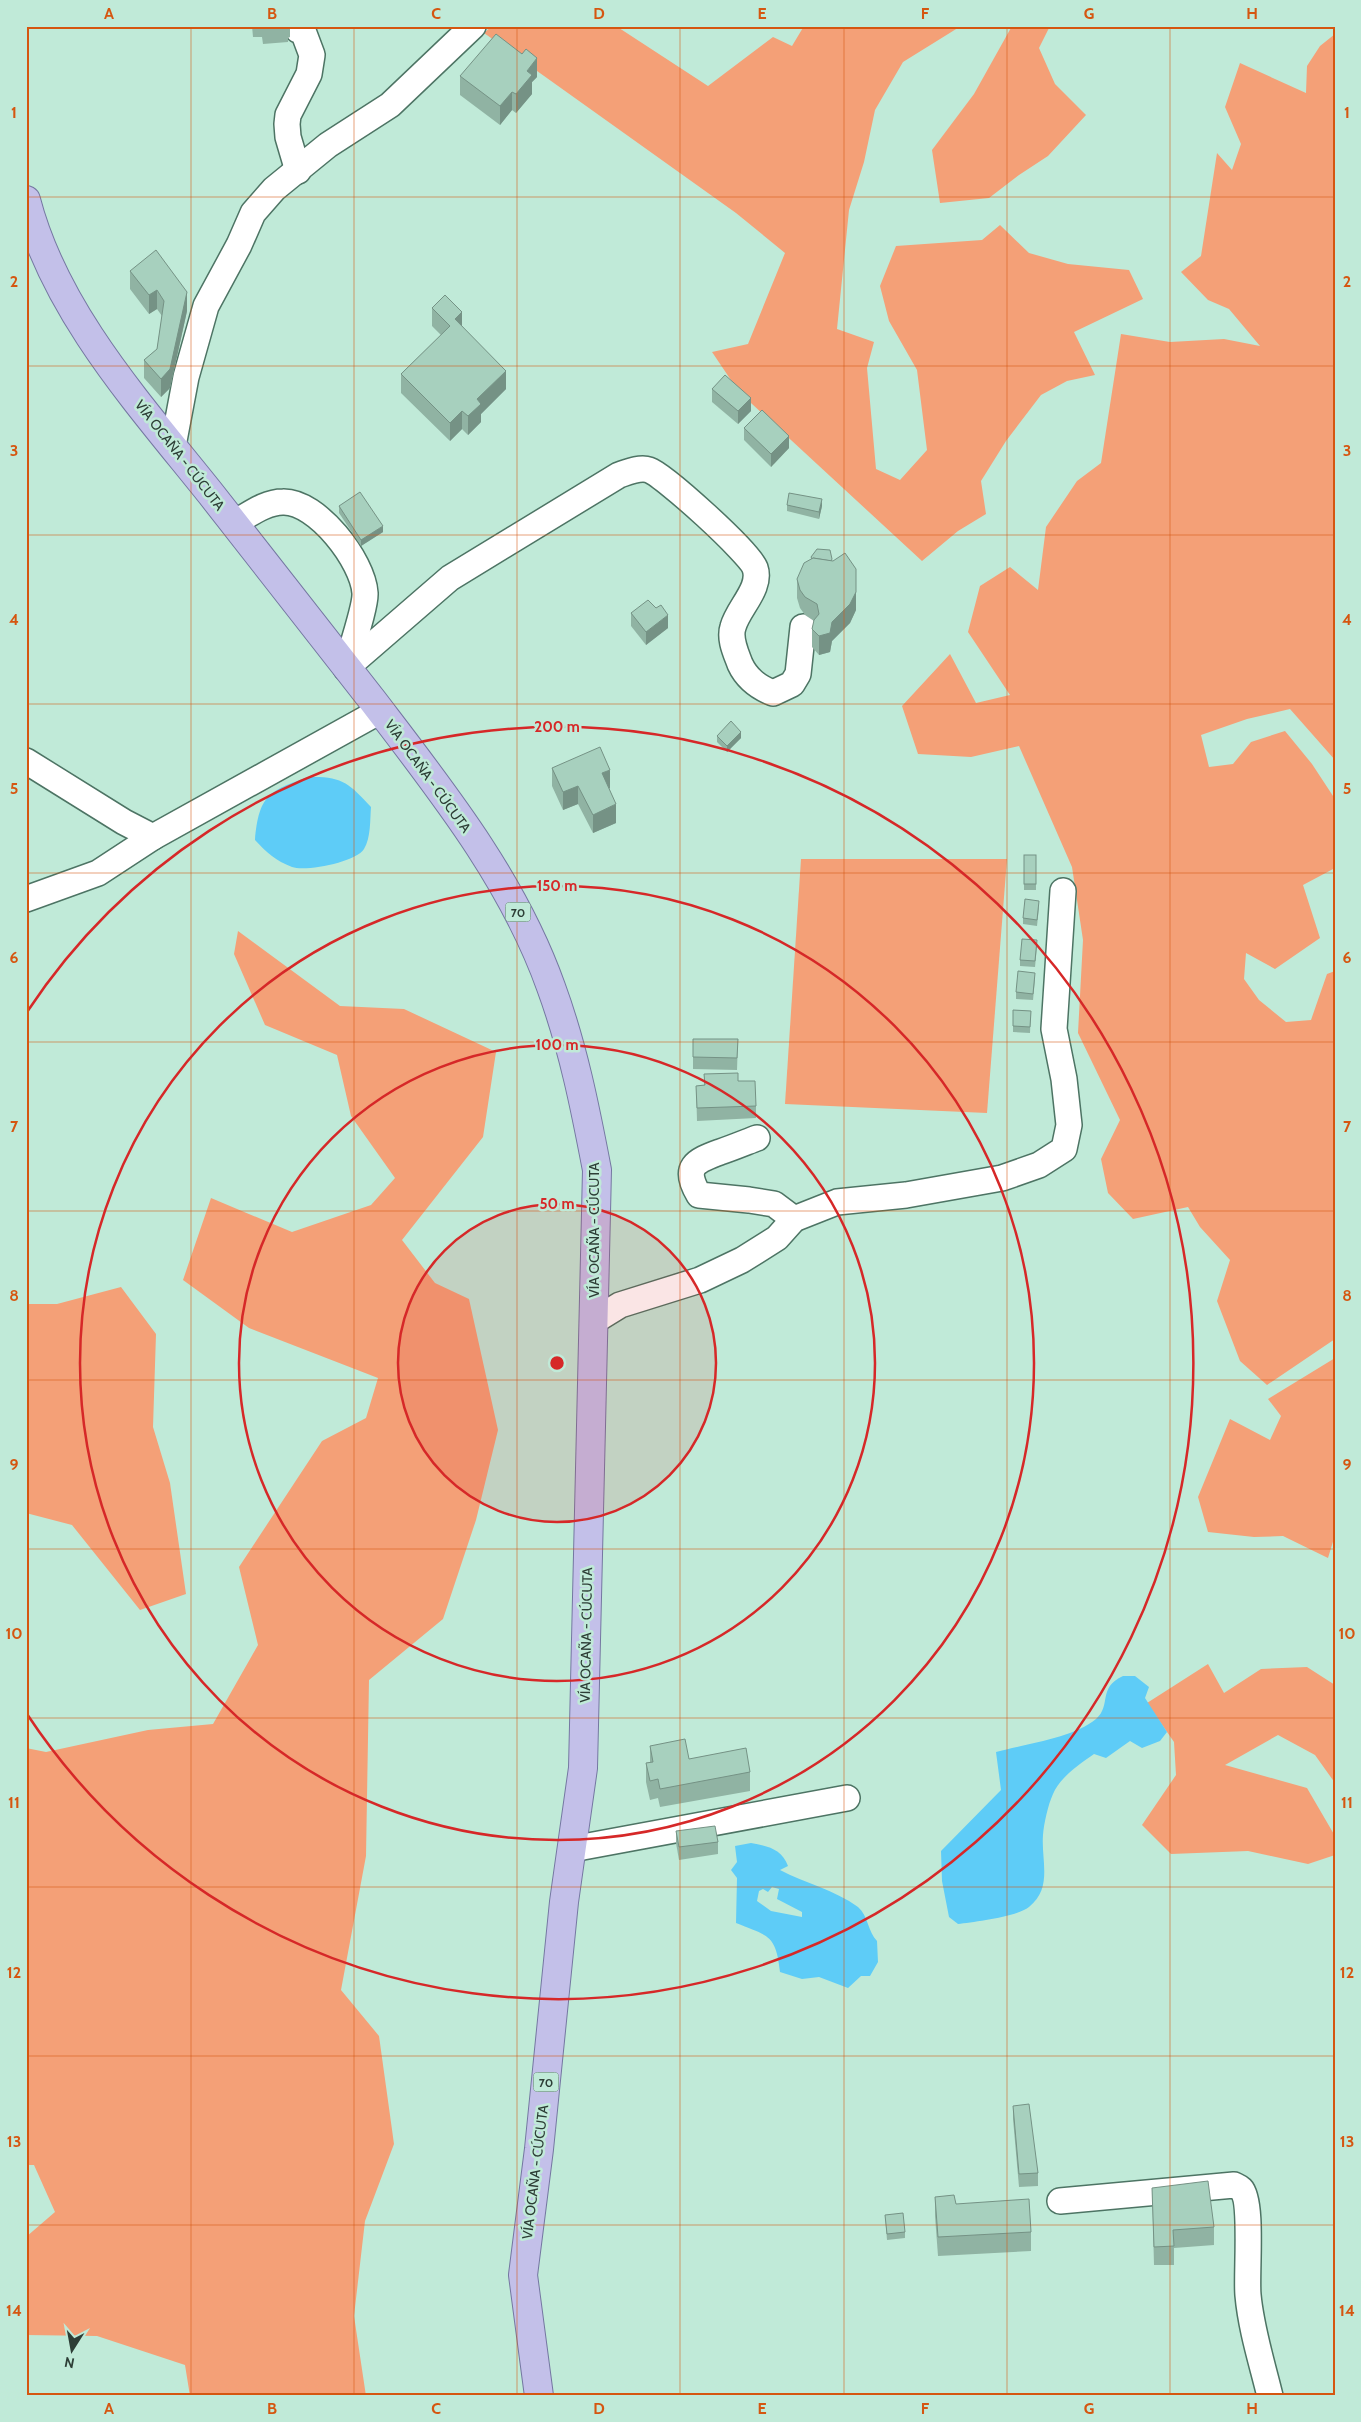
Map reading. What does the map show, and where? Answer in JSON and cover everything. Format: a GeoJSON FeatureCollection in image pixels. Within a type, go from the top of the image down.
{"type":"FeatureCollection","features":[{"type":"Feature","properties":{"kind":"main road","name":"VÍA OCAÑA - CÚCUTA"},"geometry":{"type":"LineString","coordinates":[[26,200],[34,231],[61,287],[93,339],[173,446],[462,819],[515,906],[551,985],[579,1076],[597,1170],[583,1768],[564,1902],[539,2149],[522,2276],[539,2396]]}},
{"type":"Feature","properties":{"kind":"street"},"geometry":{"type":"LineString","coordinates":[[173,446],[186,377],[206,306],[240,246],[253,213],[274,189],[340,136],[390,105],[473,26]]}},
{"type":"Feature","properties":{"kind":"street"},"geometry":{"type":"LineString","coordinates":[[298,30],[303,31],[312,55],[309,74],[288,115],[288,137],[298,171]]}},
{"type":"Feature","properties":{"kind":"street"},"geometry":{"type":"LineString","coordinates":[[346,668],[450,578],[619,475],[646,469],[664,477],[732,540],[755,566],[756,578],[753,588],[732,628],[733,648],[742,668],[758,687],[773,692],[792,684],[798,674],[803,627]]}},
{"type":"Feature","properties":{"kind":"street"},"geometry":{"type":"LineString","coordinates":[[234,523],[267,504],[284,501],[309,510],[329,526],[347,550],[360,574],[365,594],[346,668]]}},
{"type":"Feature","properties":{"kind":"street"},"geometry":{"type":"LineString","coordinates":[[26,899],[98,873],[153,837],[380,711]]}},
{"type":"Feature","properties":{"kind":"street"},"geometry":{"type":"LineString","coordinates":[[26,761],[124,822],[153,837]]}},
{"type":"Feature","properties":{"kind":"street"},"geometry":{"type":"LineString","coordinates":[[594,1321],[620,1305],[700,1280],[742,1260],[777,1238],[794,1219],[837,1202],[906,1195],[1002,1178],[1039,1165],[1064,1149],[1069,1125],[1064,1079],[1054,1029],[1063,891]]}},
{"type":"Feature","properties":{"kind":"street"},"geometry":{"type":"LineString","coordinates":[[756,1138],[700,1159],[692,1167],[691,1173],[694,1188],[699,1195],[774,1204],[794,1219]]}},
{"type":"Feature","properties":{"kind":"street"},"geometry":{"type":"LineString","coordinates":[[572,1848],[848,1798]]}},
{"type":"Feature","properties":{"kind":"street"},"geometry":{"type":"LineString","coordinates":[[1060,2201],[1234,2185],[1241,2189],[1245,2197],[1248,2244],[1248,2294],[1255,2335],[1270,2396]]}},
{"type":"Feature","properties":{"kind":"shaded area"},"geometry":{"type":"Polygon","coordinates":[[[492,26],[616,26],[708,86],[773,37],[792,46],[804,26],[961,26],[903,62],[875,110],[864,162],[849,210],[837,329],[874,342],[867,368],[876,469],[900,480],[927,450],[917,370],[889,321],[880,286],[896,246],[982,240],[1000,225],[1029,253],[1068,264],[1129,270],[1143,299],[1074,332],[1095,375],[1067,381],[1041,395],[1006,441],[981,481],[986,514],[958,531],[922,561],[739,392],[712,352],[748,344],[785,253],[736,213],[484,33],[492,26]]]}},
{"type":"Feature","properties":{"kind":"shaded area"},"geometry":{"type":"Polygon","coordinates":[[[1012,26],[1050,26],[1039,48],[1055,84],[1086,115],[1048,156],[989,198],[940,203],[932,150],[974,94],[1012,26]]]}},
{"type":"Feature","properties":{"kind":"shaded area"},"geometry":{"type":"Polygon","coordinates":[[[1335,34],[1335,760],[1290,709],[1247,719],[1201,735],[1209,767],[1233,764],[1251,742],[1285,731],[1312,764],[1335,799],[1335,868],[1303,885],[1320,938],[1275,969],[1246,953],[1244,979],[1259,1000],[1286,1022],[1311,1020],[1327,974],[1335,971],[1335,1339],[1267,1385],[1240,1361],[1217,1301],[1230,1260],[1200,1227],[1188,1207],[1133,1219],[1108,1193],[1101,1159],[1120,1120],[1078,1033],[1083,940],[1072,867],[1019,746],[971,757],[918,754],[902,706],[950,654],[976,703],[1010,695],[968,632],[980,586],[1010,567],[1038,590],[1046,527],[1077,481],[1101,463],[1121,334],[1170,342],[1224,339],[1260,346],[1229,309],[1208,300],[1181,272],[1201,256],[1217,153],[1232,170],[1241,144],[1225,107],[1240,63],[1306,93],[1307,66],[1320,46],[1335,34]]]}},
{"type":"Feature","properties":{"kind":"shaded area"},"geometry":{"type":"Polygon","coordinates":[[[801,859],[1007,859],[987,1113],[785,1104],[801,859]]]}},
{"type":"Feature","properties":{"kind":"shaded area"},"geometry":{"type":"Polygon","coordinates":[[[238,931],[340,1006],[404,1009],[496,1052],[483,1137],[402,1240],[435,1283],[469,1299],[498,1430],[476,1520],[443,1619],[369,1680],[366,1856],[341,1990],[379,2036],[394,2144],[365,2221],[354,2316],[366,2396],[190,2396],[185,2365],[97,2336],[26,2335],[26,2237],[55,2212],[34,2165],[26,2165],[26,1748],[46,1752],[148,1730],[213,1724],[258,1645],[239,1567],[322,1441],[366,1418],[378,1378],[249,1328],[183,1280],[211,1198],[292,1232],[371,1205],[395,1178],[351,1116],[337,1055],[265,1025],[234,954],[238,931]]]}},
{"type":"Feature","properties":{"kind":"shaded area"},"geometry":{"type":"Polygon","coordinates":[[[121,1287],[156,1334],[153,1427],[170,1483],[186,1594],[140,1610],[72,1525],[26,1513],[26,1304],[57,1304],[121,1287]]]}},
{"type":"Feature","properties":{"kind":"shaded area"},"geometry":{"type":"Polygon","coordinates":[[[1335,1358],[1335,1535],[1328,1558],[1283,1536],[1254,1537],[1208,1532],[1198,1497],[1230,1419],[1270,1440],[1281,1416],[1268,1399],[1335,1358]]]}},
{"type":"Feature","properties":{"kind":"shaded area"},"geometry":{"type":"Polygon","coordinates":[[[1208,1664],[1224,1693],[1261,1669],[1307,1667],[1335,1685],[1335,1783],[1315,1755],[1278,1735],[1225,1765],[1307,1788],[1335,1836],[1335,1855],[1308,1864],[1248,1851],[1171,1854],[1142,1825],[1176,1775],[1174,1742],[1147,1703],[1208,1664]]]}},
{"type":"Feature","properties":{"kind":"water"},"geometry":{"type":"Polygon","coordinates":[[[308,777],[329,778],[344,783],[357,792],[371,807],[368,839],[364,849],[359,854],[330,865],[299,868],[286,865],[276,859],[255,840],[259,813],[268,797],[284,786],[308,777]]]}},
{"type":"Feature","properties":{"kind":"water"},"geometry":{"type":"Polygon","coordinates":[[[1123,1676],[1135,1676],[1149,1687],[1145,1698],[1167,1732],[1160,1741],[1142,1748],[1130,1741],[1106,1758],[1094,1754],[1071,1771],[1056,1788],[1045,1820],[1043,1835],[1043,1883],[1036,1900],[1023,1911],[1015,1914],[958,1924],[949,1917],[942,1881],[941,1851],[1001,1790],[996,1752],[1062,1736],[1086,1726],[1101,1714],[1107,1691],[1115,1681],[1123,1676]]]}},
{"type":"Feature","properties":{"kind":"water"},"geometry":{"type":"Polygon","coordinates":[[[751,1843],[774,1849],[782,1856],[788,1866],[780,1870],[830,1891],[858,1907],[864,1914],[877,1941],[878,1962],[870,1976],[861,1976],[848,1988],[819,1977],[802,1979],[780,1972],[773,1943],[763,1934],[736,1923],[737,1878],[731,1870],[737,1862],[735,1846],[751,1843]],[[772,1887],[768,1892],[763,1889],[759,1891],[757,1901],[771,1911],[802,1917],[802,1912],[777,1899],[779,1889],[772,1887]]]}},
{"type":"Feature","properties":{"kind":"building"},"geometry":{"type":"Polygon","coordinates":[[[496,34],[522,54],[526,49],[537,58],[527,71],[532,75],[516,94],[512,92],[500,106],[460,76],[496,34]]]}},
{"type":"Feature","properties":{"kind":"building"},"geometry":{"type":"Polygon","coordinates":[[[156,250],[187,292],[170,369],[161,379],[144,360],[157,349],[164,301],[157,290],[149,295],[130,271],[156,250]]]}},
{"type":"Feature","properties":{"kind":"building"},"geometry":{"type":"Polygon","coordinates":[[[445,295],[462,312],[455,319],[506,371],[477,399],[481,404],[468,416],[462,411],[450,423],[401,374],[450,326],[432,308],[445,295]]]}},
{"type":"Feature","properties":{"kind":"building"},"geometry":{"type":"Polygon","coordinates":[[[725,375],[751,398],[738,411],[712,389],[725,375]]]}},
{"type":"Feature","properties":{"kind":"building"},"geometry":{"type":"Polygon","coordinates":[[[762,410],[789,436],[771,454],[744,428],[762,410]]]}},
{"type":"Feature","properties":{"kind":"building"},"geometry":{"type":"Polygon","coordinates":[[[360,492],[383,526],[361,540],[339,506],[360,492]]]}},
{"type":"Feature","properties":{"kind":"building"},"geometry":{"type":"Polygon","coordinates":[[[789,493],[822,499],[819,512],[787,505],[789,493]]]}},
{"type":"Feature","properties":{"kind":"building"},"geometry":{"type":"Polygon","coordinates":[[[817,549],[830,550],[831,561],[812,559],[811,557],[817,549]]]}},
{"type":"Feature","properties":{"kind":"building"},"geometry":{"type":"Polygon","coordinates":[[[845,553],[856,569],[856,592],[850,604],[832,622],[830,633],[819,636],[812,629],[814,620],[819,614],[817,604],[805,597],[800,590],[797,579],[804,563],[813,558],[833,561],[845,553]]]}},
{"type":"Feature","properties":{"kind":"building"},"geometry":{"type":"Polygon","coordinates":[[[648,600],[656,608],[661,605],[668,615],[646,632],[631,613],[648,600]]]}},
{"type":"Feature","properties":{"kind":"building"},"geometry":{"type":"Polygon","coordinates":[[[731,721],[741,732],[727,746],[717,736],[731,721]]]}},
{"type":"Feature","properties":{"kind":"building"},"geometry":{"type":"Polygon","coordinates":[[[600,747],[610,770],[602,773],[616,804],[593,815],[578,786],[563,792],[552,768],[600,747]]]}},
{"type":"Feature","properties":{"kind":"building"},"geometry":{"type":"Polygon","coordinates":[[[1024,855],[1036,855],[1036,884],[1024,884],[1024,855]]]}},
{"type":"Feature","properties":{"kind":"building"},"geometry":{"type":"Polygon","coordinates":[[[1025,899],[1039,901],[1037,920],[1023,918],[1025,899]]]}},
{"type":"Feature","properties":{"kind":"building"},"geometry":{"type":"Polygon","coordinates":[[[1022,939],[1037,940],[1035,961],[1020,960],[1022,939]]]}},
{"type":"Feature","properties":{"kind":"building"},"geometry":{"type":"Polygon","coordinates":[[[1018,971],[1035,973],[1033,994],[1016,992],[1018,971]]]}},
{"type":"Feature","properties":{"kind":"building"},"geometry":{"type":"Polygon","coordinates":[[[1013,1010],[1031,1011],[1030,1027],[1013,1026],[1013,1010]]]}},
{"type":"Feature","properties":{"kind":"building"},"geometry":{"type":"Polygon","coordinates":[[[693,1039],[738,1039],[737,1058],[693,1057],[693,1039]]]}},
{"type":"Feature","properties":{"kind":"building"},"geometry":{"type":"Polygon","coordinates":[[[738,1073],[738,1081],[755,1081],[756,1106],[697,1108],[696,1086],[705,1085],[704,1074],[738,1073]]]}},
{"type":"Feature","properties":{"kind":"building"},"geometry":{"type":"Polygon","coordinates":[[[685,1739],[689,1759],[746,1748],[750,1772],[660,1789],[658,1779],[650,1781],[646,1763],[653,1762],[650,1746],[685,1739]]]}},
{"type":"Feature","properties":{"kind":"building"},"geometry":{"type":"Polygon","coordinates":[[[715,1826],[718,1842],[679,1847],[676,1831],[715,1826]]]}},
{"type":"Feature","properties":{"kind":"building"},"geometry":{"type":"Polygon","coordinates":[[[1029,2104],[1038,2173],[1019,2174],[1013,2106],[1029,2104]]]}},
{"type":"Feature","properties":{"kind":"building"},"geometry":{"type":"Polygon","coordinates":[[[1208,2181],[1214,2227],[1173,2230],[1174,2246],[1154,2247],[1152,2188],[1208,2181]]]}},
{"type":"Feature","properties":{"kind":"building"},"geometry":{"type":"Polygon","coordinates":[[[954,2195],[956,2204],[1029,2199],[1031,2232],[938,2237],[935,2197],[954,2195]]]}},
{"type":"Feature","properties":{"kind":"building"},"geometry":{"type":"Polygon","coordinates":[[[903,2213],[905,2232],[887,2234],[885,2215],[903,2213]]]}}]}
